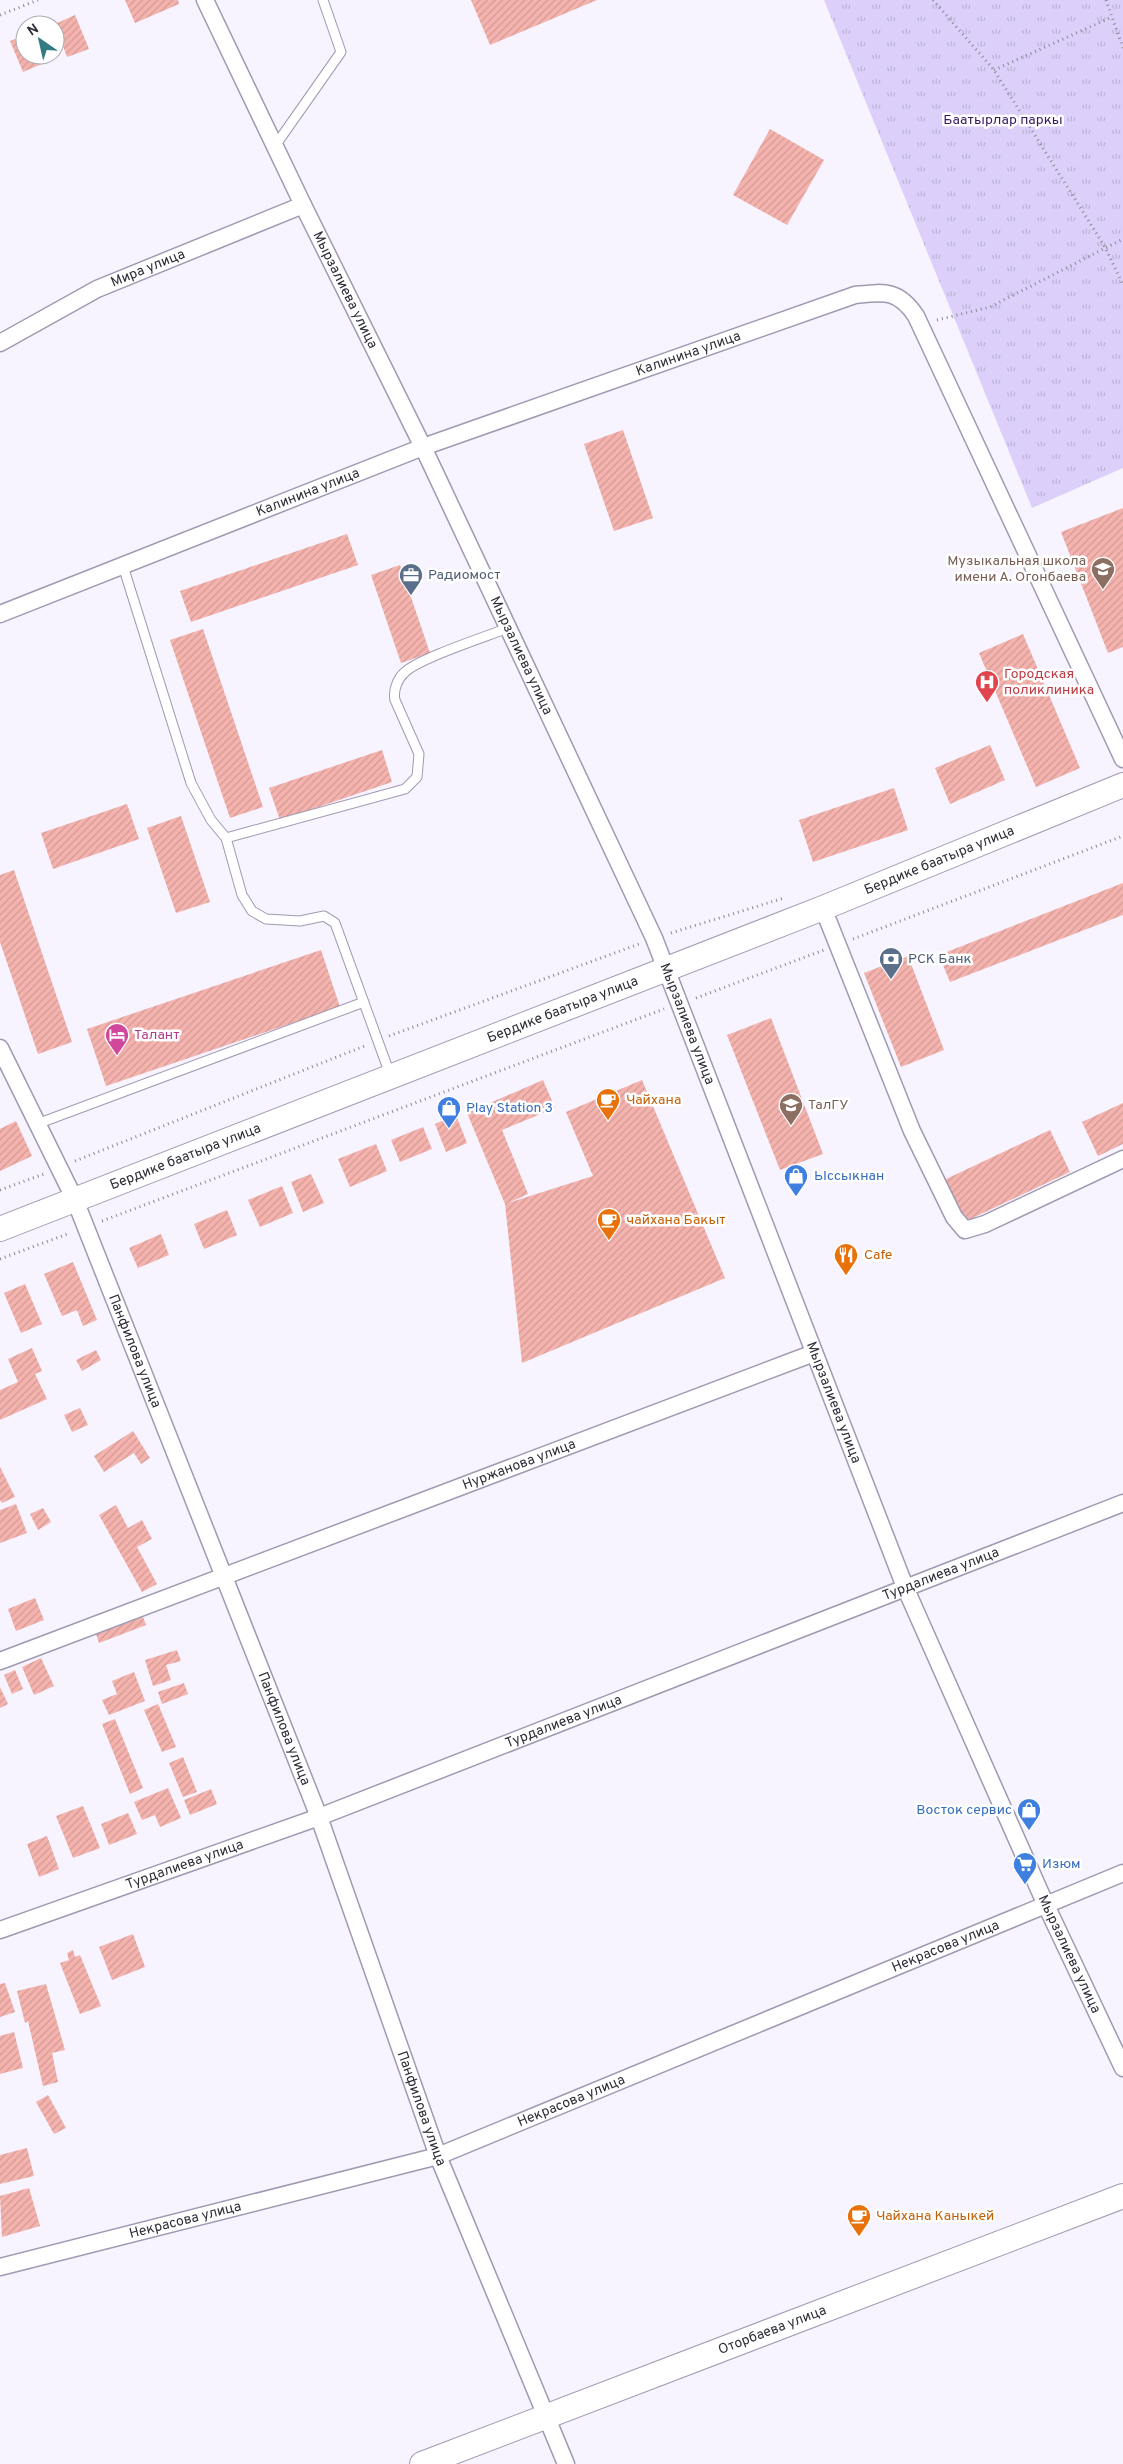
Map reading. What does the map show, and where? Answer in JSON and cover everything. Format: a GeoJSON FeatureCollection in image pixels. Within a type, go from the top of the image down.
{"type":"FeatureCollection","features":[{"type":"Feature","properties":{"kind":"street","name":"Мырзалиева улица"},"geometry":{"type":"LineString","coordinates":[[205,0],[303,205],[423,447],[654,938],[905,1587],[1045,1903],[1123,2068]]}},
{"type":"Feature","properties":{"kind":"street","name":"Мира улица"},"geometry":{"type":"LineString","coordinates":[[0,343],[97,289],[303,205]]}},
{"type":"Feature","properties":{"kind":"street","name":"Калинина улица"},"geometry":{"type":"LineString","coordinates":[[0,614],[423,447],[855,295],[884,292],[906,301],[916,316],[1123,759]]}},
{"type":"Feature","properties":{"kind":"street","name":"Бердике баатыра улица"},"geometry":{"type":"LineString","coordinates":[[0,1229],[824,908],[1123,785]]}},
{"type":"Feature","properties":{"kind":"street"},"geometry":{"type":"LineString","coordinates":[[824,908],[912,1131],[954,1217],[966,1230],[985,1224],[1123,1159]]}},
{"type":"Feature","properties":{"kind":"street","name":"Панфилова улица"},"geometry":{"type":"LineString","coordinates":[[0,1048],[60,1168],[86,1227],[319,1817],[438,2156],[545,2418],[566,2464]]}},
{"type":"Feature","properties":{"kind":"street","name":"Нуржанова улица"},"geometry":{"type":"LineString","coordinates":[[0,1661],[814,1353]]}},
{"type":"Feature","properties":{"kind":"street","name":"Турдалиева улица"},"geometry":{"type":"LineString","coordinates":[[0,1930],[319,1817],[1123,1503]]}},
{"type":"Feature","properties":{"kind":"street","name":"Некрасова улица"},"geometry":{"type":"LineString","coordinates":[[0,2267],[438,2156],[1045,1903],[1123,1873]]}},
{"type":"Feature","properties":{"kind":"street","name":"Оторбаева улица"},"geometry":{"type":"LineString","coordinates":[[422,2464],[1123,2196]]}},
{"type":"Feature","properties":{"kind":"lane"},"geometry":{"type":"LineString","coordinates":[[275,146],[341,52],[323,0]]}},
{"type":"Feature","properties":{"kind":"lane"},"geometry":{"type":"LineString","coordinates":[[123,566],[191,784],[211,820],[226,838],[242,895],[252,911],[266,919],[300,921],[324,916],[335,923],[391,1077]]}},
{"type":"Feature","properties":{"kind":"lane"},"geometry":{"type":"LineString","coordinates":[[226,838],[404,789],[417,777],[419,754],[395,700],[394,692],[398,682],[405,672],[424,662],[508,628]]}},
{"type":"Feature","properties":{"kind":"lane"},"geometry":{"type":"LineString","coordinates":[[37,1124],[364,1002]]}},
{"type":"Feature","properties":{"kind":"path"},"geometry":{"type":"LineString","coordinates":[[0,15],[38,0]]}},
{"type":"Feature","properties":{"kind":"path"},"geometry":{"type":"LineString","coordinates":[[933,0],[994,70],[1105,247],[1123,285]]}},
{"type":"Feature","properties":{"kind":"path"},"geometry":{"type":"LineString","coordinates":[[1106,0],[1123,48]]}},
{"type":"Feature","properties":{"kind":"path"},"geometry":{"type":"LineString","coordinates":[[994,70],[1112,17]]}},
{"type":"Feature","properties":{"kind":"path"},"geometry":{"type":"LineString","coordinates":[[916,316],[934,321],[990,307],[1123,239]]}},
{"type":"Feature","properties":{"kind":"path"},"geometry":{"type":"LineString","coordinates":[[0,1259],[1123,836]]}},
{"type":"Feature","properties":{"kind":"path"},"geometry":{"type":"LineString","coordinates":[[0,1190],[60,1168],[378,1040],[654,938],[785,898]]}},
{"type":"Feature","properties":{"kind":"green space","name":"Баатырлар паркы"},"geometry":{"type":"Polygon","coordinates":[[[824,0],[1123,0],[1123,468],[1032,508],[824,0]]]}},
{"type":"Feature","properties":{"kind":"building"},"geometry":{"type":"Polygon","coordinates":[[[125,0],[178,0],[179,4],[135,23],[125,0]]]}},
{"type":"Feature","properties":{"kind":"building"},"geometry":{"type":"Polygon","coordinates":[[[471,0],[597,0],[490,45],[471,0]]]}},
{"type":"Feature","properties":{"kind":"building"},"geometry":{"type":"Polygon","coordinates":[[[75,15],[89,49],[67,57],[65,52],[65,20],[75,15]]]}},
{"type":"Feature","properties":{"kind":"building"},"geometry":{"type":"Polygon","coordinates":[[[15,39],[15,53],[10,41],[15,39]]]}},
{"type":"Feature","properties":{"kind":"building"},"geometry":{"type":"Polygon","coordinates":[[[20,65],[39,65],[23,72],[20,65]]]}},
{"type":"Feature","properties":{"kind":"building"},"geometry":{"type":"Polygon","coordinates":[[[770,129],[824,160],[787,225],[733,195],[770,129]]]}},
{"type":"Feature","properties":{"kind":"building"},"geometry":{"type":"Polygon","coordinates":[[[623,430],[653,518],[614,531],[584,444],[623,430]]]}},
{"type":"Feature","properties":{"kind":"building","name":"Музыкальная школа имени А. Огонбаева"},"geometry":{"type":"Polygon","coordinates":[[[1123,508],[1123,647],[1108,653],[1061,532],[1123,508]]]}},
{"type":"Feature","properties":{"kind":"building"},"geometry":{"type":"Polygon","coordinates":[[[347,534],[358,565],[191,622],[180,591],[347,534]]]}},
{"type":"Feature","properties":{"kind":"building"},"geometry":{"type":"Polygon","coordinates":[[[400,565],[430,653],[401,663],[371,575],[400,565]]]}},
{"type":"Feature","properties":{"kind":"building"},"geometry":{"type":"Polygon","coordinates":[[[203,629],[263,807],[230,818],[170,640],[203,629]]]}},
{"type":"Feature","properties":{"kind":"building"},"geometry":{"type":"Polygon","coordinates":[[[1023,634],[1080,768],[1036,787],[979,653],[1023,634]]]}},
{"type":"Feature","properties":{"kind":"building"},"geometry":{"type":"Polygon","coordinates":[[[990,745],[1005,780],[950,804],[935,768],[990,745]]]}},
{"type":"Feature","properties":{"kind":"building"},"geometry":{"type":"Polygon","coordinates":[[[382,750],[392,782],[280,820],[269,788],[382,750]]]}},
{"type":"Feature","properties":{"kind":"building"},"geometry":{"type":"Polygon","coordinates":[[[894,788],[908,830],[813,862],[799,820],[894,788]]]}},
{"type":"Feature","properties":{"kind":"building"},"geometry":{"type":"Polygon","coordinates":[[[127,804],[139,839],[53,869],[41,833],[127,804]]]}},
{"type":"Feature","properties":{"kind":"building"},"geometry":{"type":"Polygon","coordinates":[[[181,816],[210,902],[176,913],[147,828],[181,816]]]}},
{"type":"Feature","properties":{"kind":"building"},"geometry":{"type":"Polygon","coordinates":[[[14,870],[72,1042],[38,1054],[0,942],[0,875],[14,870]]]}},
{"type":"Feature","properties":{"kind":"building"},"geometry":{"type":"Polygon","coordinates":[[[1123,883],[1123,915],[950,982],[939,955],[1123,883]]]}},
{"type":"Feature","properties":{"kind":"building"},"geometry":{"type":"Polygon","coordinates":[[[321,950],[340,1007],[106,1086],[87,1029],[321,950]]]}},
{"type":"Feature","properties":{"kind":"building"},"geometry":{"type":"Polygon","coordinates":[[[908,956],[944,1050],[901,1067],[864,973],[908,956]]]}},
{"type":"Feature","properties":{"kind":"building"},"geometry":{"type":"Polygon","coordinates":[[[771,1018],[823,1154],[780,1170],[727,1035],[771,1018]]]}},
{"type":"Feature","properties":{"kind":"building","name":"чайхана Бакыт"},"geometry":{"type":"Polygon","coordinates":[[[543,1080],[555,1108],[502,1130],[528,1194],[508,1203],[593,1176],[566,1112],[642,1080],[725,1278],[522,1363],[505,1204],[467,1113],[543,1080]]]}},
{"type":"Feature","properties":{"kind":"building"},"geometry":{"type":"Polygon","coordinates":[[[1123,1103],[1123,1144],[1098,1156],[1082,1122],[1123,1103]]]}},
{"type":"Feature","properties":{"kind":"building"},"geometry":{"type":"Polygon","coordinates":[[[456,1115],[467,1143],[446,1152],[435,1124],[456,1115]]]}},
{"type":"Feature","properties":{"kind":"building"},"geometry":{"type":"Polygon","coordinates":[[[16,1121],[32,1156],[0,1171],[0,1129],[16,1121]]]}},
{"type":"Feature","properties":{"kind":"building"},"geometry":{"type":"Polygon","coordinates":[[[423,1127],[432,1149],[400,1162],[391,1140],[423,1127]]]}},
{"type":"Feature","properties":{"kind":"building"},"geometry":{"type":"Polygon","coordinates":[[[1050,1130],[1070,1172],[964,1222],[944,1180],[1050,1130]]]}},
{"type":"Feature","properties":{"kind":"building"},"geometry":{"type":"Polygon","coordinates":[[[376,1144],[387,1171],[350,1187],[338,1159],[376,1144]]]}},
{"type":"Feature","properties":{"kind":"building"},"geometry":{"type":"Polygon","coordinates":[[[311,1174],[324,1203],[303,1212],[291,1182],[311,1174]]]}},
{"type":"Feature","properties":{"kind":"building"},"geometry":{"type":"Polygon","coordinates":[[[282,1186],[293,1213],[260,1227],[248,1200],[282,1186]]]}},
{"type":"Feature","properties":{"kind":"building"},"geometry":{"type":"Polygon","coordinates":[[[227,1210],[237,1235],[204,1249],[194,1224],[227,1210]]]}},
{"type":"Feature","properties":{"kind":"building"},"geometry":{"type":"Polygon","coordinates":[[[161,1234],[169,1255],[138,1268],[129,1248],[161,1234]]]}},
{"type":"Feature","properties":{"kind":"building"},"geometry":{"type":"Polygon","coordinates":[[[73,1262],[97,1320],[83,1326],[77,1310],[62,1316],[44,1274],[73,1262]]]}},
{"type":"Feature","properties":{"kind":"building"},"geometry":{"type":"Polygon","coordinates":[[[25,1284],[42,1324],[21,1333],[4,1293],[25,1284]]]}},
{"type":"Feature","properties":{"kind":"building"},"geometry":{"type":"Polygon","coordinates":[[[32,1348],[42,1371],[35,1374],[47,1399],[0,1420],[0,1390],[18,1382],[8,1359],[32,1348]]]}},
{"type":"Feature","properties":{"kind":"building"},"geometry":{"type":"Polygon","coordinates":[[[96,1350],[101,1360],[82,1371],[76,1360],[96,1350]]]}},
{"type":"Feature","properties":{"kind":"building"},"geometry":{"type":"Polygon","coordinates":[[[80,1408],[88,1425],[72,1432],[64,1415],[80,1408]]]}},
{"type":"Feature","properties":{"kind":"building"},"geometry":{"type":"Polygon","coordinates":[[[133,1431],[150,1458],[141,1464],[134,1453],[104,1472],[94,1456],[133,1431]]]}},
{"type":"Feature","properties":{"kind":"building"},"geometry":{"type":"Polygon","coordinates":[[[0,1467],[15,1497],[2,1503],[0,1500],[0,1467]]]}},
{"type":"Feature","properties":{"kind":"building"},"geometry":{"type":"Polygon","coordinates":[[[16,1504],[27,1533],[0,1543],[0,1510],[16,1504]]]}},
{"type":"Feature","properties":{"kind":"building"},"geometry":{"type":"Polygon","coordinates":[[[116,1505],[128,1528],[142,1520],[152,1539],[137,1547],[157,1584],[142,1592],[99,1515],[116,1505]]]}},
{"type":"Feature","properties":{"kind":"building"},"geometry":{"type":"Polygon","coordinates":[[[43,1508],[51,1522],[38,1530],[30,1514],[43,1508]]]}},
{"type":"Feature","properties":{"kind":"building"},"geometry":{"type":"Polygon","coordinates":[[[35,1598],[44,1620],[16,1631],[8,1609],[35,1598]]]}},
{"type":"Feature","properties":{"kind":"building"},"geometry":{"type":"Polygon","coordinates":[[[143,1617],[146,1625],[99,1643],[96,1634],[143,1617]]]}},
{"type":"Feature","properties":{"kind":"building"},"geometry":{"type":"Polygon","coordinates":[[[177,1650],[181,1661],[166,1665],[171,1680],[153,1686],[145,1660],[177,1650]]]}},
{"type":"Feature","properties":{"kind":"building"},"geometry":{"type":"Polygon","coordinates":[[[41,1658],[54,1686],[34,1695],[22,1667],[41,1658]]]}},
{"type":"Feature","properties":{"kind":"building"},"geometry":{"type":"Polygon","coordinates":[[[15,1670],[23,1689],[12,1694],[4,1675],[15,1670]]]}},
{"type":"Feature","properties":{"kind":"building"},"geometry":{"type":"Polygon","coordinates":[[[134,1672],[145,1701],[109,1715],[102,1700],[117,1694],[112,1681],[134,1672]]]}},
{"type":"Feature","properties":{"kind":"building"},"geometry":{"type":"Polygon","coordinates":[[[184,1683],[188,1694],[162,1704],[158,1692],[184,1683]]]}},
{"type":"Feature","properties":{"kind":"building"},"geometry":{"type":"Polygon","coordinates":[[[0,1687],[8,1704],[0,1708],[0,1687]]]}},
{"type":"Feature","properties":{"kind":"building"},"geometry":{"type":"Polygon","coordinates":[[[158,1704],[176,1747],[162,1752],[144,1710],[158,1704]]]}},
{"type":"Feature","properties":{"kind":"building"},"geometry":{"type":"Polygon","coordinates":[[[115,1719],[143,1788],[130,1794],[102,1724],[115,1719]]]}},
{"type":"Feature","properties":{"kind":"building"},"geometry":{"type":"Polygon","coordinates":[[[183,1757],[197,1792],[183,1797],[169,1763],[183,1757]]]}},
{"type":"Feature","properties":{"kind":"building"},"geometry":{"type":"Polygon","coordinates":[[[168,1788],[181,1818],[160,1827],[155,1815],[142,1820],[134,1802],[168,1788]]]}},
{"type":"Feature","properties":{"kind":"building"},"geometry":{"type":"Polygon","coordinates":[[[211,1789],[217,1804],[190,1815],[184,1800],[211,1789]]]}},
{"type":"Feature","properties":{"kind":"building"},"geometry":{"type":"Polygon","coordinates":[[[83,1806],[100,1848],[73,1858],[56,1816],[83,1806]]]}},
{"type":"Feature","properties":{"kind":"building"},"geometry":{"type":"Polygon","coordinates":[[[128,1813],[137,1834],[109,1845],[101,1824],[128,1813]]]}},
{"type":"Feature","properties":{"kind":"building"},"geometry":{"type":"Polygon","coordinates":[[[47,1836],[59,1869],[39,1877],[27,1844],[47,1836]]]}},
{"type":"Feature","properties":{"kind":"building"},"geometry":{"type":"Polygon","coordinates":[[[133,1934],[145,1967],[112,1980],[99,1947],[133,1934]]]}},
{"type":"Feature","properties":{"kind":"building"},"geometry":{"type":"Polygon","coordinates":[[[73,1950],[75,1957],[80,1955],[101,2006],[80,2014],[60,1963],[69,1960],[67,1953],[73,1950]]]}},
{"type":"Feature","properties":{"kind":"building"},"geometry":{"type":"Polygon","coordinates":[[[5,1983],[15,2012],[0,2017],[0,1984],[5,1983]]]}},
{"type":"Feature","properties":{"kind":"building"},"geometry":{"type":"Polygon","coordinates":[[[46,1984],[65,2050],[52,2053],[58,2082],[43,2086],[28,2021],[25,2023],[17,1991],[46,1984]]]}},
{"type":"Feature","properties":{"kind":"building"},"geometry":{"type":"Polygon","coordinates":[[[14,2032],[23,2068],[0,2074],[0,2036],[14,2032]]]}},
{"type":"Feature","properties":{"kind":"building"},"geometry":{"type":"Polygon","coordinates":[[[48,2095],[66,2128],[54,2134],[36,2102],[48,2095]]]}},
{"type":"Feature","properties":{"kind":"building"},"geometry":{"type":"Polygon","coordinates":[[[27,2148],[34,2176],[0,2184],[0,2155],[27,2148]]]}},
{"type":"Feature","properties":{"kind":"building"},"geometry":{"type":"Polygon","coordinates":[[[29,2188],[40,2226],[2,2237],[0,2196],[29,2188]]]}},
{"type":"Feature","properties":{"kind":"place","name":"Музыкальная школа имени А. Огонбаева"},"geometry":{"type":"Point","coordinates":[1103,590]}},
{"type":"Feature","properties":{"kind":"place","name":"Радиомост"},"geometry":{"type":"Point","coordinates":[411,596]}},
{"type":"Feature","properties":{"kind":"place","name":"Городская поликлиника"},"geometry":{"type":"Point","coordinates":[987,703]}},
{"type":"Feature","properties":{"kind":"place","name":"РСК Банк"},"geometry":{"type":"Point","coordinates":[891,980]}},
{"type":"Feature","properties":{"kind":"place","name":"Талант"},"geometry":{"type":"Point","coordinates":[117,1056]}},
{"type":"Feature","properties":{"kind":"place","name":"Чайхана"},"geometry":{"type":"Point","coordinates":[608,1121]}},
{"type":"Feature","properties":{"kind":"place","name":"ТалГУ"},"geometry":{"type":"Point","coordinates":[791,1126]}},
{"type":"Feature","properties":{"kind":"place","name":"Play Station 3"},"geometry":{"type":"Point","coordinates":[449,1129]}},
{"type":"Feature","properties":{"kind":"place","name":"Ыссыкнан"},"geometry":{"type":"Point","coordinates":[796,1197]}},
{"type":"Feature","properties":{"kind":"place","name":"чайхана Бакыт"},"geometry":{"type":"Point","coordinates":[609,1241]}},
{"type":"Feature","properties":{"kind":"place","name":"Cafe"},"geometry":{"type":"Point","coordinates":[846,1276]}},
{"type":"Feature","properties":{"kind":"place","name":"Восток сервис"},"geometry":{"type":"Point","coordinates":[1029,1831]}},
{"type":"Feature","properties":{"kind":"place","name":"Изюм"},"geometry":{"type":"Point","coordinates":[1025,1885]}},
{"type":"Feature","properties":{"kind":"place","name":"Чайхана Каныкей"},"geometry":{"type":"Point","coordinates":[859,2237]}}]}
